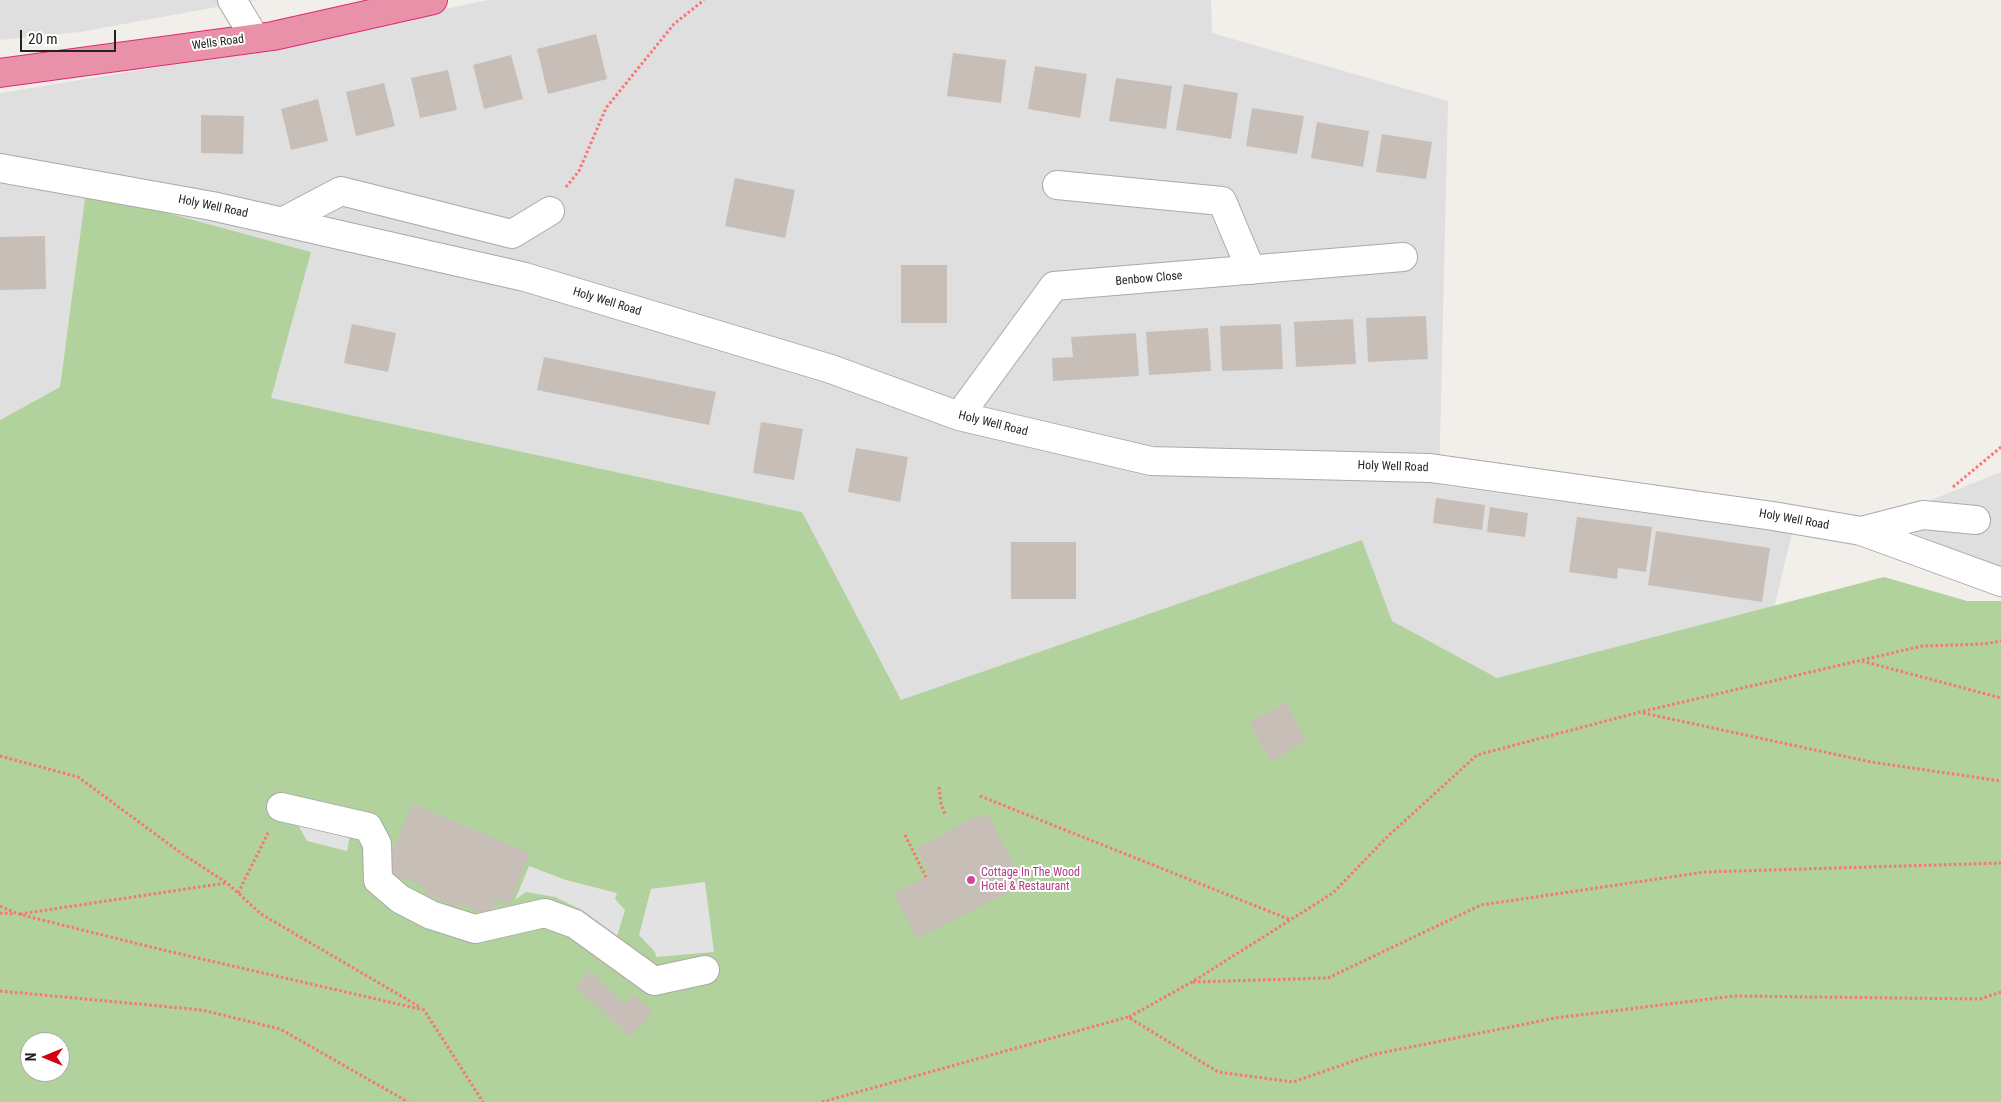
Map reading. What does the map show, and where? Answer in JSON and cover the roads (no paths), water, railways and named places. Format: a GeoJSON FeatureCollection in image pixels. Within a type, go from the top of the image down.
{"type":"FeatureCollection","features":[{"type":"Feature","properties":{"kind":"highway","name":"Wells Road"},"geometry":{"type":"LineString","coordinates":[[0,73],[273,36],[433,0]]}},
{"type":"Feature","properties":{"kind":"street"},"geometry":{"type":"LineString","coordinates":[[232,0],[255,38]]}},
{"type":"Feature","properties":{"kind":"street","name":"Holy Well Road"},"geometry":{"type":"LineString","coordinates":[[0,168],[212,206],[525,278],[831,369],[959,416],[1151,461],[1430,468],[1773,516],[1861,531],[2001,582]]}},
{"type":"Feature","properties":{"kind":"street"},"geometry":{"type":"LineString","coordinates":[[1057,185],[1222,201],[1251,270]]}},
{"type":"Feature","properties":{"kind":"street"},"geometry":{"type":"LineString","coordinates":[[282,222],[341,191],[512,234],[550,211]]}},
{"type":"Feature","properties":{"kind":"street","name":"Benbow Close"},"geometry":{"type":"LineString","coordinates":[[959,416],[1054,286],[1403,257]]}},
{"type":"Feature","properties":{"kind":"street"},"geometry":{"type":"LineString","coordinates":[[1861,531],[1923,515],[1976,520]]}},
{"type":"Feature","properties":{"kind":"street"},"geometry":{"type":"LineString","coordinates":[[281,808],[368,827],[377,844],[378,880],[400,899],[431,916],[475,929],[545,914],[575,924],[654,981],[705,970]]}},
{"type":"Feature","properties":{"kind":"place","name":"Cottage In The Wood Hotel & Restaurant"},"geometry":{"type":"Point","coordinates":[971,880]}}]}
